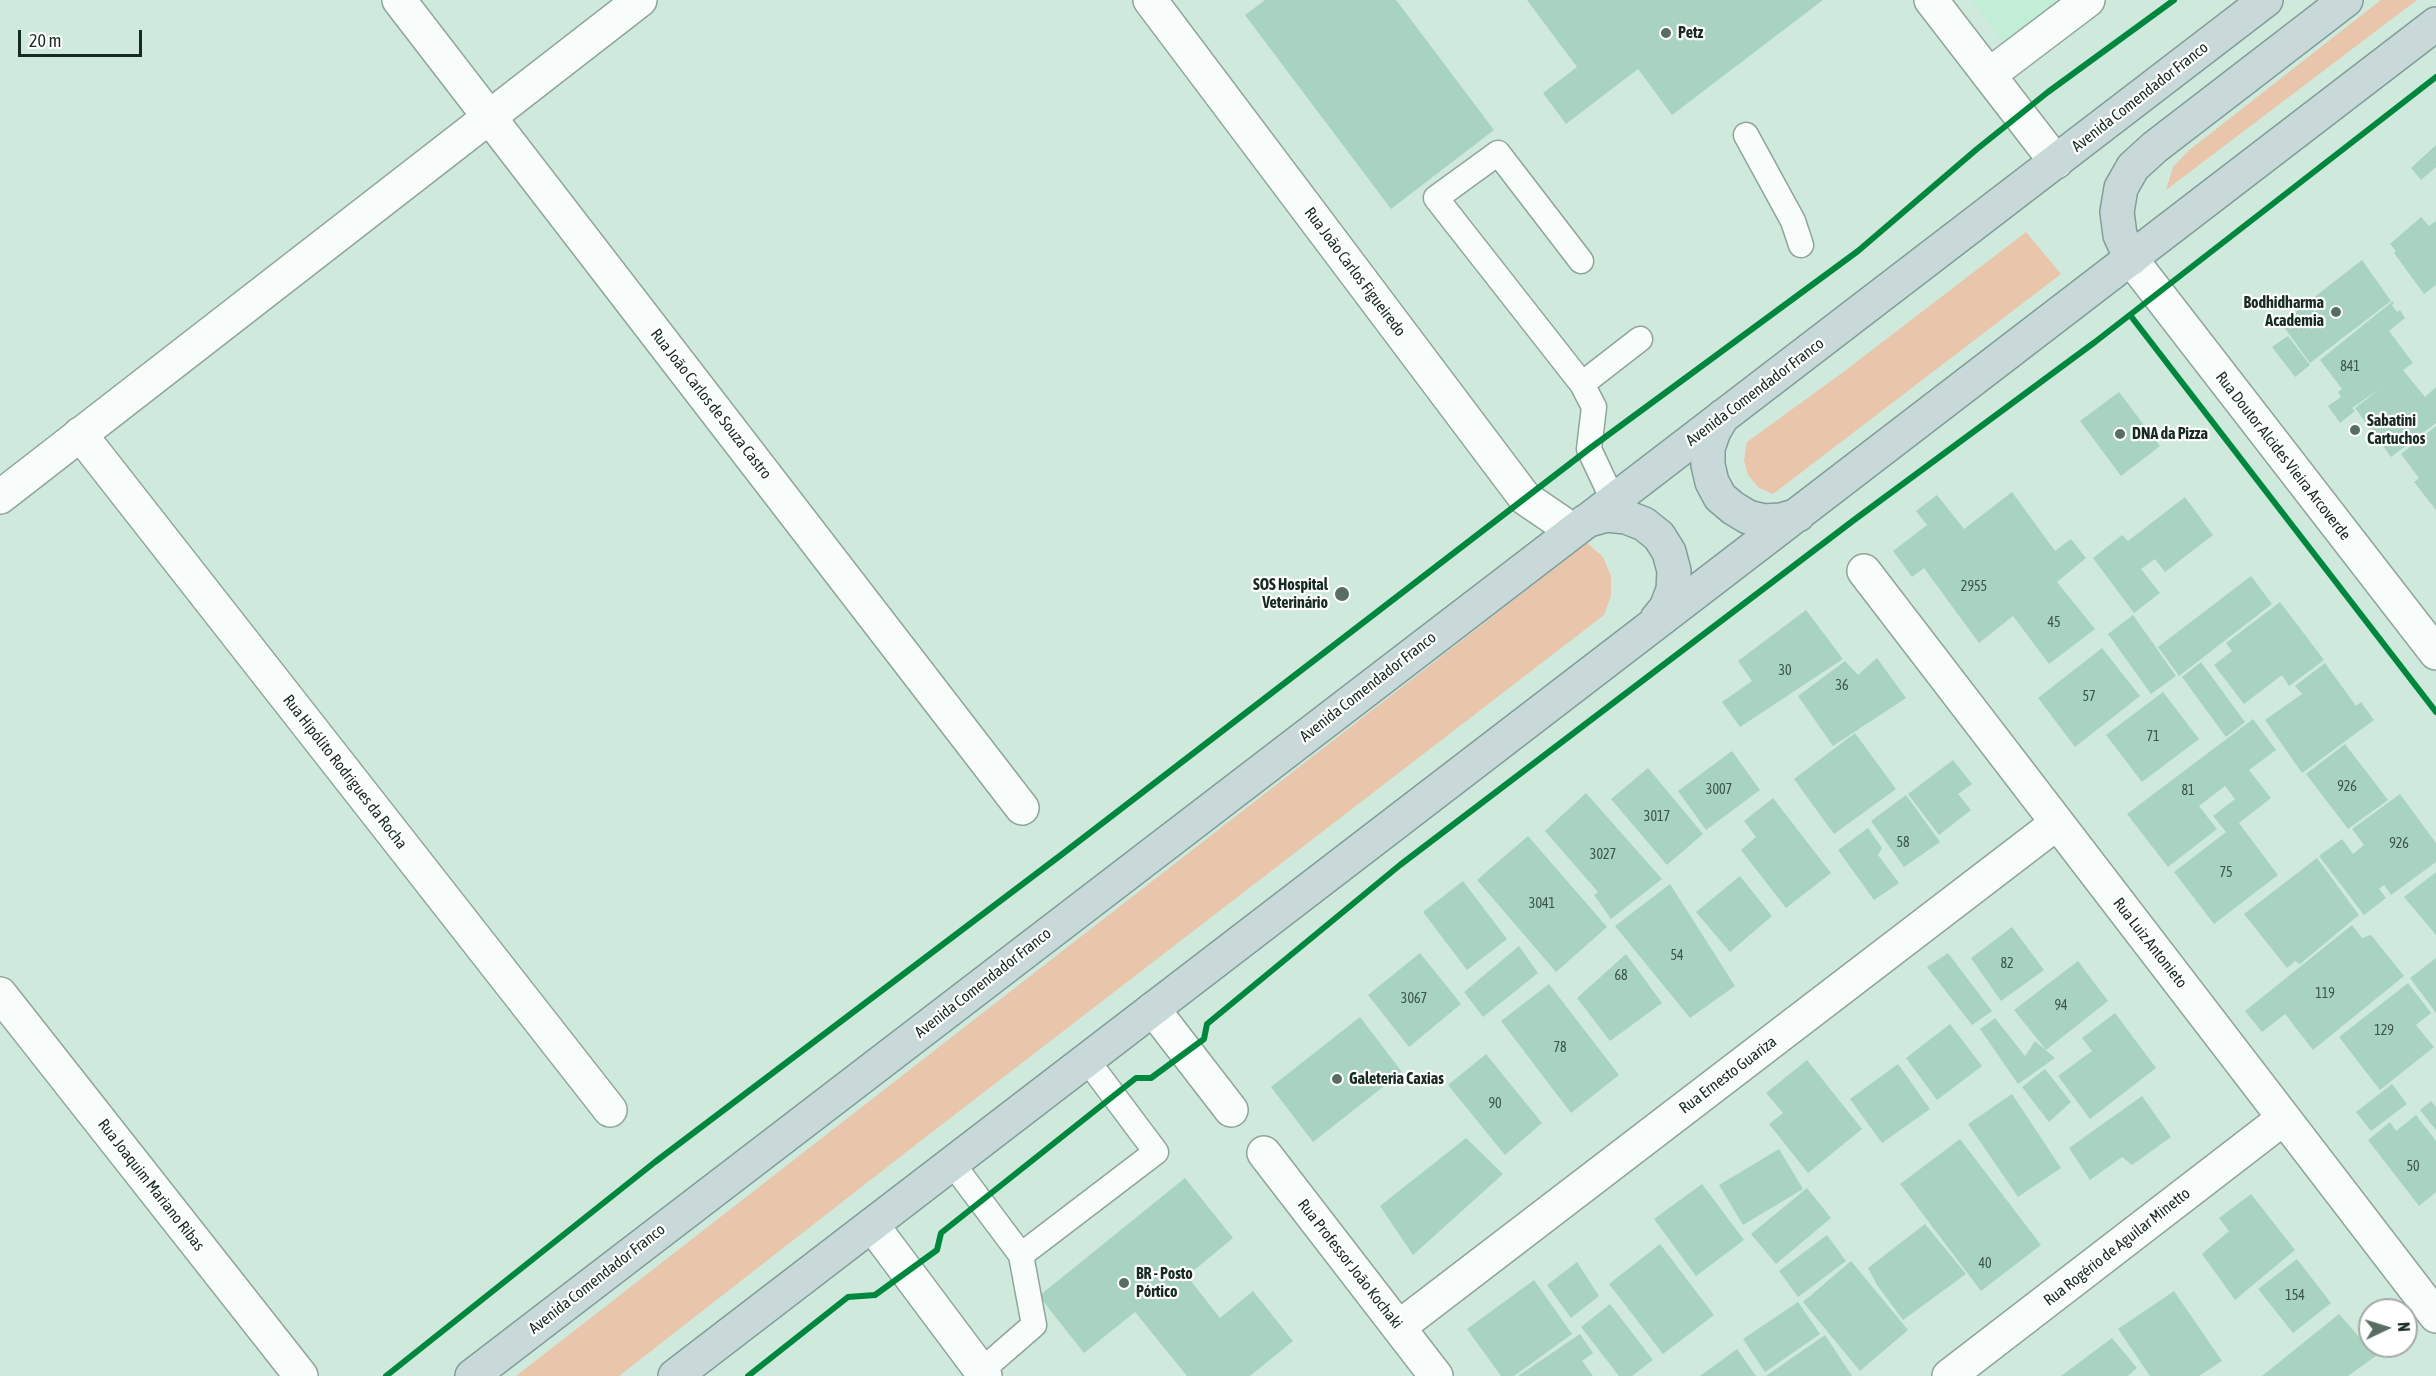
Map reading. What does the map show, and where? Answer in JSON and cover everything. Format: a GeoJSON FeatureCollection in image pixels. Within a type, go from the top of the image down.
{"type":"FeatureCollection","features":[{"type":"Feature","properties":{"kind":"highway","name":"Avenida Comendador Franco"},"geometry":{"type":"LineString","coordinates":[[472,1376],[1572,530],[2266,0]]}},
{"type":"Feature","properties":{"kind":"highway"},"geometry":{"type":"LineString","coordinates":[[2131,259],[2120,235],[2117,212],[2121,188],[2133,167],[2155,147],[2346,0]]}},
{"type":"Feature","properties":{"kind":"highway"},"geometry":{"type":"LineString","coordinates":[[675,1376],[1654,622],[1798,515],[2436,24]]}},
{"type":"Feature","properties":{"kind":"highway"},"geometry":{"type":"LineString","coordinates":[[1724,416],[1714,431],[1708,448],[1708,465],[1712,482],[1720,497],[1748,517],[1764,521],[1781,520],[1798,515]]}},
{"type":"Feature","properties":{"kind":"highway"},"geometry":{"type":"LineString","coordinates":[[1572,530],[1589,520],[1607,515],[1626,517],[1644,524],[1659,536],[1669,552],[1674,571],[1673,590],[1666,608],[1654,622]]}},
{"type":"Feature","properties":{"kind":"street","name":"Rua João Carlos de Souza Castro"},"geometry":{"type":"LineString","coordinates":[[399,0],[1022,808]]}},
{"type":"Feature","properties":{"kind":"street"},"geometry":{"type":"LineString","coordinates":[[0,497],[640,0]]}},
{"type":"Feature","properties":{"kind":"street","name":"Rua João Carlos Figueiredo"},"geometry":{"type":"LineString","coordinates":[[1150,0],[1525,498],[1572,530]]}},
{"type":"Feature","properties":{"kind":"street"},"geometry":{"type":"LineString","coordinates":[[1930,0],[2056,162]]}},
{"type":"Feature","properties":{"kind":"street"},"geometry":{"type":"LineString","coordinates":[[1989,75],[2088,0]]}},
{"type":"Feature","properties":{"kind":"street","name":"Rua Doutor Alcides Vieira Arcoverde"},"geometry":{"type":"LineString","coordinates":[[2131,259],[2436,653]]}},
{"type":"Feature","properties":{"kind":"street","name":"Rua Hipólito Rodrigues da Rocha"},"geometry":{"type":"LineString","coordinates":[[80,434],[610,1110]]}},
{"type":"Feature","properties":{"kind":"street","name":"Rua Luiz Antonieto"},"geometry":{"type":"LineString","coordinates":[[1864,571],[2284,1119],[2432,1302]]}},
{"type":"Feature","properties":{"kind":"street","name":"Rua Ernesto Guariza"},"geometry":{"type":"LineString","coordinates":[[1399,1327],[2057,823]]}},
{"type":"Feature","properties":{"kind":"street","name":"Rua Joaquim Mariano Ribas"},"geometry":{"type":"LineString","coordinates":[[0,994],[301,1376]]}},
{"type":"Feature","properties":{"kind":"street"},"geometry":{"type":"LineString","coordinates":[[1153,1009],[1231,1110]]}},
{"type":"Feature","properties":{"kind":"street","name":"Rua Rogério de Aguilar Minetto"},"geometry":{"type":"LineString","coordinates":[[1949,1376],[2284,1119]]}},
{"type":"Feature","properties":{"kind":"street","name":"Rua Professor João Kochaki"},"geometry":{"type":"LineString","coordinates":[[1264,1153],[1436,1376]]}},
{"type":"Feature","properties":{"kind":"street"},"geometry":{"type":"LineString","coordinates":[[872,1225],[983,1373]]}},
{"type":"Feature","properties":{"kind":"lane"},"geometry":{"type":"LineString","coordinates":[[1746,135],[1793,221],[1801,245]]}},
{"type":"Feature","properties":{"kind":"lane"},"geometry":{"type":"LineString","coordinates":[[1581,261],[1498,153],[1436,198],[1581,384],[1594,407],[1589,449],[1613,500]]}},
{"type":"Feature","properties":{"kind":"lane"},"geometry":{"type":"LineString","coordinates":[[1581,384],[1640,339]]}},
{"type":"Feature","properties":{"kind":"lane"},"geometry":{"type":"LineString","coordinates":[[1021,1255],[1156,1152],[1087,1060]]}},
{"type":"Feature","properties":{"kind":"lane"},"geometry":{"type":"LineString","coordinates":[[952,1163],[1021,1255],[1034,1325],[983,1373]]}},
{"type":"Feature","properties":{"kind":"shaded area"},"geometry":{"type":"Polygon","coordinates":[[[1971,0],[2063,0],[2005,45],[1971,0]]]}},
{"type":"Feature","properties":{"kind":"shaded area"},"geometry":{"type":"Polygon","coordinates":[[[2381,0],[2417,0],[2166,190],[2173,167],[2188,151],[2381,0]]]}},
{"type":"Feature","properties":{"kind":"shaded area"},"geometry":{"type":"Polygon","coordinates":[[[2026,232],[2061,274],[1773,494],[1759,488],[1748,475],[1744,460],[1747,442],[1842,373],[2026,232]]]}},
{"type":"Feature","properties":{"kind":"shaded area"},"geometry":{"type":"Polygon","coordinates":[[[1587,543],[1603,557],[1611,576],[1611,596],[1604,615],[619,1376],[516,1376],[1587,543]]]}},
{"type":"Feature","properties":{"kind":"building"},"geometry":{"type":"Polygon","coordinates":[[[1265,0],[1396,0],[1494,130],[1391,209],[1245,15],[1265,0]]]}},
{"type":"Feature","properties":{"kind":"building","name":"Petz"},"geometry":{"type":"Polygon","coordinates":[[[1527,0],[1823,0],[1672,115],[1638,69],[1566,124],[1543,93],[1577,67],[1527,0]]]}},
{"type":"Feature","properties":{"kind":"building"},"geometry":{"type":"Polygon","coordinates":[[[2436,145],[2436,167],[2421,180],[2411,168],[2436,145]]]}},
{"type":"Feature","properties":{"kind":"building"},"geometry":{"type":"Polygon","coordinates":[[[2421,217],[2429,226],[2436,221],[2436,285],[2424,294],[2390,244],[2421,217]]]}},
{"type":"Feature","properties":{"kind":"building","name":"Bodhidharma Academia"},"geometry":{"type":"Polygon","coordinates":[[[2362,260],[2391,301],[2310,363],[2281,323],[2362,260]]]}},
{"type":"Feature","properties":{"kind":"building"},"geometry":{"type":"Polygon","coordinates":[[[2393,301],[2392,305],[2397,312],[2400,310],[2405,318],[2389,331],[2413,363],[2403,370],[2425,397],[2436,387],[2436,423],[2391,457],[2355,408],[2381,388],[2352,408],[2355,411],[2340,423],[2328,406],[2341,397],[2338,392],[2342,389],[2320,360],[2393,301]]]}},
{"type":"Feature","properties":{"kind":"building"},"geometry":{"type":"Polygon","coordinates":[[[2288,336],[2310,365],[2295,377],[2272,347],[2288,336]]]}},
{"type":"Feature","properties":{"kind":"building","name":"DNA da Pizza"},"geometry":{"type":"Polygon","coordinates":[[[2119,392],[2160,446],[2121,476],[2080,421],[2119,392]]]}},
{"type":"Feature","properties":{"kind":"building"},"geometry":{"type":"Polygon","coordinates":[[[2436,426],[2436,510],[2414,482],[2419,478],[2401,454],[2436,426]]]}},
{"type":"Feature","properties":{"kind":"building"},"geometry":{"type":"Polygon","coordinates":[[[2012,492],[2055,551],[2071,539],[2086,558],[2057,582],[2095,629],[2049,664],[2013,616],[1979,643],[1924,568],[1912,577],[1893,551],[1927,525],[1916,511],[1937,495],[1964,529],[2012,492]]]}},
{"type":"Feature","properties":{"kind":"building"},"geometry":{"type":"Polygon","coordinates":[[[2185,497],[2213,535],[2165,572],[2155,559],[2141,569],[2160,593],[2134,613],[2093,558],[2122,535],[2128,541],[2185,497]]]}},
{"type":"Feature","properties":{"kind":"building"},"geometry":{"type":"Polygon","coordinates":[[[2251,576],[2272,604],[2179,676],[2158,647],[2251,576]]]}},
{"type":"Feature","properties":{"kind":"building"},"geometry":{"type":"Polygon","coordinates":[[[2280,602],[2324,660],[2289,686],[2282,675],[2244,704],[2214,665],[2232,651],[2226,643],[2280,602]]]}},
{"type":"Feature","properties":{"kind":"building"},"geometry":{"type":"Polygon","coordinates":[[[1806,610],[1843,659],[1740,727],[1722,702],[1752,681],[1738,661],[1806,610]]]}},
{"type":"Feature","properties":{"kind":"building"},"geometry":{"type":"Polygon","coordinates":[[[2133,615],[2176,676],[2151,694],[2108,634],[2133,615]]]}},
{"type":"Feature","properties":{"kind":"building"},"geometry":{"type":"Polygon","coordinates":[[[2102,648],[2140,696],[2075,747],[2038,698],[2102,648]]]}},
{"type":"Feature","properties":{"kind":"building"},"geometry":{"type":"Polygon","coordinates":[[[1877,658],[1906,698],[1833,746],[1798,696],[1845,661],[1858,675],[1877,658]]]}},
{"type":"Feature","properties":{"kind":"building"},"geometry":{"type":"Polygon","coordinates":[[[2201,662],[2245,722],[2226,737],[2182,677],[2201,662]]]}},
{"type":"Feature","properties":{"kind":"building"},"geometry":{"type":"Polygon","coordinates":[[[2325,663],[2356,706],[2361,702],[2374,720],[2302,773],[2265,720],[2302,694],[2295,686],[2325,663]]]}},
{"type":"Feature","properties":{"kind":"building"},"geometry":{"type":"Polygon","coordinates":[[[2163,692],[2199,739],[2142,782],[2106,735],[2163,692]]]}},
{"type":"Feature","properties":{"kind":"building"},"geometry":{"type":"Polygon","coordinates":[[[2253,719],[2276,750],[2249,770],[2271,798],[2239,823],[2278,875],[2214,924],[2174,872],[2226,832],[2213,816],[2235,799],[2225,786],[2199,806],[2217,829],[2168,867],[2127,814],[2253,719]]]}},
{"type":"Feature","properties":{"kind":"building"},"geometry":{"type":"Polygon","coordinates":[[[1855,733],[1896,789],[1834,834],[1794,779],[1855,733]]]}},
{"type":"Feature","properties":{"kind":"building"},"geometry":{"type":"Polygon","coordinates":[[[2345,744],[2388,800],[2348,829],[2306,774],[2345,744]]]}},
{"type":"Feature","properties":{"kind":"building"},"geometry":{"type":"Polygon","coordinates":[[[1732,751],[1760,790],[1706,830],[1678,791],[1732,751]]]}},
{"type":"Feature","properties":{"kind":"building"},"geometry":{"type":"Polygon","coordinates":[[[1953,760],[1972,784],[1958,794],[1971,810],[1939,835],[1908,794],[1953,760]]]}},
{"type":"Feature","properties":{"kind":"building"},"geometry":{"type":"Polygon","coordinates":[[[1648,768],[1703,834],[1667,865],[1611,799],[1648,768]]]}},
{"type":"Feature","properties":{"kind":"building"},"geometry":{"type":"Polygon","coordinates":[[[1586,793],[1662,879],[1611,919],[1594,895],[1598,892],[1545,831],[1586,793]]]}},
{"type":"Feature","properties":{"kind":"building"},"geometry":{"type":"Polygon","coordinates":[[[2400,794],[2436,843],[2436,862],[2391,895],[2384,885],[2379,889],[2386,898],[2364,915],[2319,856],[2342,839],[2353,854],[2364,845],[2352,829],[2400,794]]]}},
{"type":"Feature","properties":{"kind":"building"},"geometry":{"type":"Polygon","coordinates":[[[1906,795],[1940,842],[1904,867],[1871,821],[1906,795]]]}},
{"type":"Feature","properties":{"kind":"building"},"geometry":{"type":"Polygon","coordinates":[[[1773,798],[1831,873],[1786,908],[1741,850],[1756,837],[1744,821],[1773,798]]]}},
{"type":"Feature","properties":{"kind":"building"},"geometry":{"type":"Polygon","coordinates":[[[1868,828],[1882,848],[1878,855],[1899,883],[1874,900],[1838,850],[1868,828]]]}},
{"type":"Feature","properties":{"kind":"building"},"geometry":{"type":"Polygon","coordinates":[[[1528,836],[1607,927],[1556,972],[1477,880],[1528,836]]]}},
{"type":"Feature","properties":{"kind":"building"},"geometry":{"type":"Polygon","coordinates":[[[2317,858],[2359,915],[2300,964],[2295,961],[2287,968],[2244,914],[2317,858]]]}},
{"type":"Feature","properties":{"kind":"building"},"geometry":{"type":"Polygon","coordinates":[[[2436,872],[2436,935],[2404,897],[2436,872]]]}},
{"type":"Feature","properties":{"kind":"building"},"geometry":{"type":"Polygon","coordinates":[[[1740,876],[1772,916],[1730,952],[1696,912],[1740,876]]]}},
{"type":"Feature","properties":{"kind":"building"},"geometry":{"type":"Polygon","coordinates":[[[1463,881],[1507,939],[1467,970],[1423,912],[1463,881]]]}},
{"type":"Feature","properties":{"kind":"building"},"geometry":{"type":"Polygon","coordinates":[[[1670,884],[1735,986],[1690,1018],[1615,926],[1670,884]]]}},
{"type":"Feature","properties":{"kind":"building"},"geometry":{"type":"Polygon","coordinates":[[[2352,925],[2362,938],[2371,935],[2404,976],[2313,1050],[2285,1014],[2262,1032],[2245,1011],[2352,925]]]}},
{"type":"Feature","properties":{"kind":"building"},"geometry":{"type":"Polygon","coordinates":[[[2012,927],[2044,970],[2001,1001],[1971,958],[2012,927]]]}},
{"type":"Feature","properties":{"kind":"building"},"geometry":{"type":"Polygon","coordinates":[[[1519,946],[1538,973],[1483,1017],[1464,992],[1519,946]]]}},
{"type":"Feature","properties":{"kind":"building"},"geometry":{"type":"Polygon","coordinates":[[[1420,953],[1461,1004],[1409,1047],[1368,995],[1420,953]]]}},
{"type":"Feature","properties":{"kind":"building"},"geometry":{"type":"Polygon","coordinates":[[[1948,953],[1992,1011],[1972,1025],[1927,967],[1948,953]]]}},
{"type":"Feature","properties":{"kind":"building"},"geometry":{"type":"Polygon","coordinates":[[[1626,954],[1662,1003],[1610,1041],[1577,998],[1626,954]]]}},
{"type":"Feature","properties":{"kind":"building"},"geometry":{"type":"Polygon","coordinates":[[[2436,958],[2436,1013],[2410,978],[2436,958]]]}},
{"type":"Feature","properties":{"kind":"building"},"geometry":{"type":"Polygon","coordinates":[[[2078,961],[2108,1001],[2046,1050],[2014,1010],[2078,961]]]}},
{"type":"Feature","properties":{"kind":"building"},"geometry":{"type":"Polygon","coordinates":[[[2408,983],[2431,1013],[2416,1025],[2434,1047],[2380,1090],[2339,1037],[2408,983]]]}},
{"type":"Feature","properties":{"kind":"building"},"geometry":{"type":"Polygon","coordinates":[[[1549,984],[1619,1075],[1571,1113],[1501,1021],[1549,984]]]}},
{"type":"Feature","properties":{"kind":"building"},"geometry":{"type":"Polygon","coordinates":[[[2115,1013],[2156,1068],[2090,1119],[2058,1076],[2092,1051],[2082,1038],[2115,1013]]]}},
{"type":"Feature","properties":{"kind":"building","name":"Galeteria Caxias"},"geometry":{"type":"Polygon","coordinates":[[[1360,1017],[1402,1072],[1313,1142],[1271,1087],[1360,1017]]]}},
{"type":"Feature","properties":{"kind":"building"},"geometry":{"type":"Polygon","coordinates":[[[1995,1018],[2025,1056],[2035,1041],[2055,1058],[2018,1084],[1980,1029],[1995,1018]]]}},
{"type":"Feature","properties":{"kind":"building"},"geometry":{"type":"Polygon","coordinates":[[[1950,1024],[1982,1066],[1937,1100],[1906,1058],[1950,1024]]]}},
{"type":"Feature","properties":{"kind":"building"},"geometry":{"type":"Polygon","coordinates":[[[1486,1054],[1542,1123],[1505,1155],[1448,1085],[1486,1054]]]}},
{"type":"Feature","properties":{"kind":"building"},"geometry":{"type":"Polygon","coordinates":[[[1807,1060],[1862,1129],[1808,1173],[1769,1124],[1783,1113],[1766,1093],[1807,1060]]]}},
{"type":"Feature","properties":{"kind":"building"},"geometry":{"type":"Polygon","coordinates":[[[1898,1064],[1930,1109],[1882,1143],[1850,1099],[1898,1064]]]}},
{"type":"Feature","properties":{"kind":"building"},"geometry":{"type":"Polygon","coordinates":[[[2045,1069],[2071,1102],[2049,1122],[2022,1087],[2045,1069]]]}},
{"type":"Feature","properties":{"kind":"building"},"geometry":{"type":"Polygon","coordinates":[[[2392,1084],[2407,1104],[2371,1131],[2356,1112],[2392,1084]]]}},
{"type":"Feature","properties":{"kind":"building"},"geometry":{"type":"Polygon","coordinates":[[[2012,1094],[2061,1168],[2018,1197],[1968,1124],[2012,1094]]]}},
{"type":"Feature","properties":{"kind":"building"},"geometry":{"type":"Polygon","coordinates":[[[2142,1096],[2171,1137],[2132,1165],[2122,1157],[2090,1180],[2069,1148],[2142,1096]]]}},
{"type":"Feature","properties":{"kind":"building"},"geometry":{"type":"Polygon","coordinates":[[[2431,1101],[2436,1107],[2436,1130],[2420,1110],[2431,1101]]]}},
{"type":"Feature","properties":{"kind":"building"},"geometry":{"type":"Polygon","coordinates":[[[2416,1115],[2436,1141],[2436,1192],[2419,1206],[2368,1140],[2390,1122],[2396,1131],[2416,1115]]]}},
{"type":"Feature","properties":{"kind":"building"},"geometry":{"type":"Polygon","coordinates":[[[1466,1138],[1503,1174],[1413,1255],[1380,1206],[1466,1138]]]}},
{"type":"Feature","properties":{"kind":"building"},"geometry":{"type":"Polygon","coordinates":[[[1960,1139],[2041,1245],[1981,1291],[1900,1184],[1960,1139]]]}},
{"type":"Feature","properties":{"kind":"building"},"geometry":{"type":"Polygon","coordinates":[[[1779,1149],[1803,1189],[1743,1225],[1719,1185],[1779,1149]]]}},
{"type":"Feature","properties":{"kind":"building","name":"BR - Posto Pórtico"},"geometry":{"type":"Polygon","coordinates":[[[1185,1178],[1233,1238],[1187,1276],[1220,1318],[1253,1291],[1293,1341],[1250,1376],[1187,1376],[1135,1312],[1084,1353],[1039,1296],[1185,1178]]]}},
{"type":"Feature","properties":{"kind":"building"},"geometry":{"type":"Polygon","coordinates":[[[1702,1184],[1744,1240],[1696,1276],[1654,1219],[1702,1184]]]}},
{"type":"Feature","properties":{"kind":"building"},"geometry":{"type":"Polygon","coordinates":[[[1807,1188],[1831,1218],[1776,1264],[1751,1234],[1807,1188]]]}},
{"type":"Feature","properties":{"kind":"building"},"geometry":{"type":"Polygon","coordinates":[[[2251,1194],[2295,1250],[2235,1300],[2202,1254],[2229,1231],[2219,1218],[2251,1194]]]}},
{"type":"Feature","properties":{"kind":"building"},"geometry":{"type":"Polygon","coordinates":[[[1925,1224],[1966,1274],[1903,1320],[1877,1285],[1868,1268],[1925,1224]]]}},
{"type":"Feature","properties":{"kind":"building"},"geometry":{"type":"Polygon","coordinates":[[[1827,1235],[1846,1261],[1798,1297],[1779,1271],[1827,1235]]]}},
{"type":"Feature","properties":{"kind":"building"},"geometry":{"type":"Polygon","coordinates":[[[1660,1244],[1714,1315],[1663,1354],[1609,1284],[1660,1244]]]}},
{"type":"Feature","properties":{"kind":"building"},"geometry":{"type":"Polygon","coordinates":[[[2297,1259],[2331,1303],[2293,1333],[2258,1289],[2297,1259]]]}},
{"type":"Feature","properties":{"kind":"building"},"geometry":{"type":"Polygon","coordinates":[[[1851,1261],[1908,1330],[1860,1371],[1803,1302],[1851,1261]]]}},
{"type":"Feature","properties":{"kind":"building"},"geometry":{"type":"Polygon","coordinates":[[[1577,1262],[1599,1296],[1571,1318],[1547,1285],[1577,1262]]]}},
{"type":"Feature","properties":{"kind":"building"},"geometry":{"type":"Polygon","coordinates":[[[1534,1280],[1572,1334],[1514,1376],[1501,1376],[1467,1329],[1534,1280]]]}},
{"type":"Feature","properties":{"kind":"building"},"geometry":{"type":"Polygon","coordinates":[[[2174,1291],[2222,1361],[2199,1376],[2150,1376],[2118,1329],[2174,1291]]]}},
{"type":"Feature","properties":{"kind":"building"},"geometry":{"type":"Polygon","coordinates":[[[1798,1302],[1820,1334],[1765,1372],[1743,1339],[1798,1302]]]}},
{"type":"Feature","properties":{"kind":"building"},"geometry":{"type":"Polygon","coordinates":[[[1610,1304],[1653,1360],[1632,1376],[1619,1376],[1581,1327],[1610,1304]]]}},
{"type":"Feature","properties":{"kind":"building"},"geometry":{"type":"Polygon","coordinates":[[[2339,1314],[2358,1336],[2358,1358],[2373,1358],[2348,1376],[2262,1376],[2339,1314]]]}},
{"type":"Feature","properties":{"kind":"building"},"geometry":{"type":"Polygon","coordinates":[[[1580,1334],[1593,1353],[1582,1361],[1593,1376],[1518,1376],[1580,1334]]]}},
{"type":"Feature","properties":{"kind":"building"},"geometry":{"type":"Polygon","coordinates":[[[1825,1335],[1852,1376],[1766,1376],[1825,1335]]]}},
{"type":"Feature","properties":{"kind":"building"},"geometry":{"type":"Polygon","coordinates":[[[2112,1338],[2137,1368],[2128,1376],[2061,1376],[2112,1338]]]}},
{"type":"Feature","properties":{"kind":"building"},"geometry":{"type":"Polygon","coordinates":[[[1737,1349],[1756,1376],[1700,1376],[1737,1349]]]}},
{"type":"Feature","properties":{"kind":"cycle path"},"geometry":{"type":"LineString","coordinates":[[386,1376],[655,1162],[1061,855],[1589,449],[1858,251],[1977,149],[2048,92],[2174,0]]}},
{"type":"Feature","properties":{"kind":"cycle path"},"geometry":{"type":"LineString","coordinates":[[748,1376],[848,1297],[875,1295],[937,1250],[941,1233],[1136,1078],[1151,1078],[1204,1039],[1207,1024],[1400,865],[1854,520],[2095,342],[2436,77]]}},
{"type":"Feature","properties":{"kind":"cycle path"},"geometry":{"type":"LineString","coordinates":[[2130,315],[2436,712]]}},
{"type":"Feature","properties":{"kind":"place","name":"Petz"},"geometry":{"type":"Point","coordinates":[1666,33]}},
{"type":"Feature","properties":{"kind":"place","name":"Bodhidharma Academia"},"geometry":{"type":"Point","coordinates":[2336,312]}},
{"type":"Feature","properties":{"kind":"place","name":"Sabatini Cartuchos"},"geometry":{"type":"Point","coordinates":[2355,430]}},
{"type":"Feature","properties":{"kind":"place","name":"DNA da Pizza"},"geometry":{"type":"Point","coordinates":[2120,434]}},
{"type":"Feature","properties":{"kind":"place","name":"SOS Hospital Veterinário"},"geometry":{"type":"Point","coordinates":[1342,594]}},
{"type":"Feature","properties":{"kind":"place","name":"Galeteria Caxias"},"geometry":{"type":"Point","coordinates":[1337,1079]}},
{"type":"Feature","properties":{"kind":"place","name":"BR - Posto Pórtico"},"geometry":{"type":"Point","coordinates":[1124,1283]}}]}
